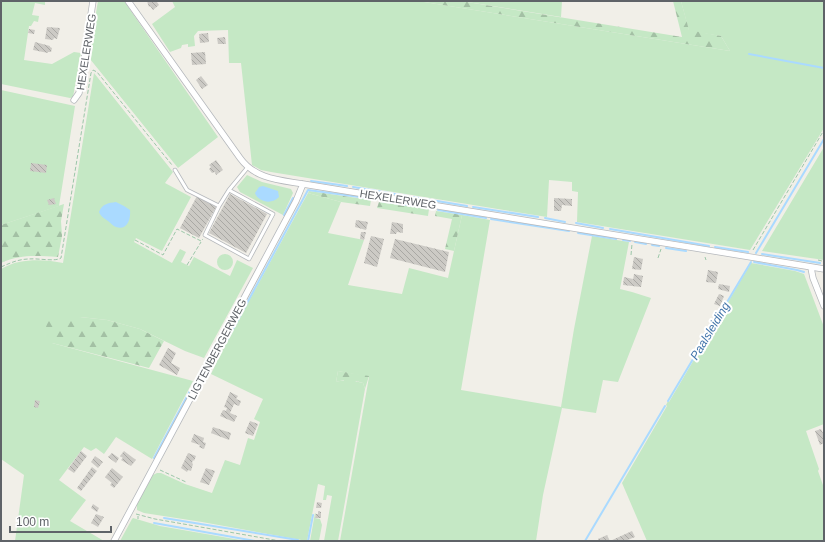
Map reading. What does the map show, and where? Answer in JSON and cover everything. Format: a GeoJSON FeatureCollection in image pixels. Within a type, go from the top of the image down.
{"type":"FeatureCollection","features":[{"type":"Feature","properties":{"kind":"street","name":"HEXELERWEG"},"geometry":{"type":"LineString","coordinates":[[74,100],[79,93],[94,1]]}},
{"type":"Feature","properties":{"kind":"street","name":"HEXELERWEG"},"geometry":{"type":"LineString","coordinates":[[128,1],[235,152],[248,167],[263,176],[303,184],[824,269]]}},
{"type":"Feature","properties":{"kind":"street","name":"LIGTENBERGERWEG"},"geometry":{"type":"LineString","coordinates":[[114,541],[296,201],[303,184]]}},
{"type":"Feature","properties":{"kind":"street"},"geometry":{"type":"LineString","coordinates":[[811,268],[813,278],[824,306]]}},
{"type":"Feature","properties":{"kind":"lane"},"geometry":{"type":"LineString","coordinates":[[229,190],[273,214],[249,259],[205,235],[219,206],[229,190],[248,167]]}},
{"type":"Feature","properties":{"kind":"lane"},"geometry":{"type":"LineString","coordinates":[[175,170],[188,190],[219,206]]}},
{"type":"Feature","properties":{"kind":"path"},"geometry":{"type":"LineString","coordinates":[[1,267],[20,260],[34,258],[57,260],[61,258],[91,73],[93,70],[97,72],[175,170]]}},
{"type":"Feature","properties":{"kind":"path"},"geometry":{"type":"LineString","coordinates":[[750,257],[824,130]]}},
{"type":"Feature","properties":{"kind":"path"},"geometry":{"type":"LineString","coordinates":[[135,240],[163,255],[177,229],[201,242]]}},
{"type":"Feature","properties":{"kind":"path"},"geometry":{"type":"LineString","coordinates":[[187,265],[205,235]]}},
{"type":"Feature","properties":{"kind":"path"},"geometry":{"type":"LineString","coordinates":[[631,255],[634,238]]}},
{"type":"Feature","properties":{"kind":"path"},"geometry":{"type":"LineString","coordinates":[[658,258],[664,243]]}},
{"type":"Feature","properties":{"kind":"path"},"geometry":{"type":"LineString","coordinates":[[818,260],[822,261]]}},
{"type":"Feature","properties":{"kind":"path"},"geometry":{"type":"LineString","coordinates":[[154,467],[186,482]]}},
{"type":"Feature","properties":{"kind":"path"},"geometry":{"type":"LineString","coordinates":[[130,512],[168,522],[280,541]]}},
{"type":"Feature","properties":{"kind":"green space"},"geometry":{"type":"Polygon","coordinates":[[[1,1],[45,1],[45,5],[35,3],[32,15],[39,16],[38,22],[34,21],[31,26],[29,26],[24,60],[52,64],[74,52],[81,53],[73,97],[70,98],[1,84],[1,1]]]}},
{"type":"Feature","properties":{"kind":"green space"},"geometry":{"type":"Polygon","coordinates":[[[98,1],[124,1],[218,137],[178,168],[90,59],[88,60],[98,1]]]}},
{"type":"Feature","properties":{"kind":"green space"},"geometry":{"type":"Polygon","coordinates":[[[172,1],[418,1],[730,51],[721,36],[689,31],[681,1],[824,1],[824,128],[750,250],[577,222],[578,192],[572,191],[572,182],[549,180],[547,217],[271,172],[261,170],[252,165],[241,63],[229,63],[228,30],[198,31],[194,36],[195,46],[188,47],[188,44],[182,45],[181,48],[170,52],[152,24],[175,7],[172,1]]]}},
{"type":"Feature","properties":{"kind":"green space"},"geometry":{"type":"Polygon","coordinates":[[[418,1],[461,1],[682,37],[673,1],[681,1],[689,30],[721,36],[730,51],[418,1]]]}},
{"type":"Feature","properties":{"kind":"green space"},"geometry":{"type":"Polygon","coordinates":[[[461,1],[562,1],[561,17],[461,1]]]}},
{"type":"Feature","properties":{"kind":"green space"},"geometry":{"type":"Polygon","coordinates":[[[94,73],[173,172],[165,183],[191,197],[162,251],[136,238],[134,242],[172,263],[180,249],[186,252],[181,262],[189,266],[194,257],[230,276],[237,260],[253,268],[204,358],[185,351],[140,329],[107,320],[80,317],[52,343],[193,381],[152,459],[116,437],[104,454],[96,448],[91,451],[84,447],[59,480],[86,500],[70,521],[104,541],[15,541],[24,475],[1,459],[1,269],[14,263],[30,260],[63,263],[94,73]]]}},
{"type":"Feature","properties":{"kind":"green space"},"geometry":{"type":"Polygon","coordinates":[[[1,90],[75,106],[59,206],[1,225],[1,90]]]}},
{"type":"Feature","properties":{"kind":"green space"},"geometry":{"type":"Polygon","coordinates":[[[824,147],[824,260],[762,251],[824,147]]]}},
{"type":"Feature","properties":{"kind":"green space"},"geometry":{"type":"Polygon","coordinates":[[[247,175],[262,182],[291,189],[293,193],[283,215],[240,192],[237,187],[247,175]]]}},
{"type":"Feature","properties":{"kind":"green space"},"geometry":{"type":"Polygon","coordinates":[[[309,191],[371,200],[370,206],[341,202],[308,193],[309,191]]]}},
{"type":"Feature","properties":{"kind":"green space"},"geometry":{"type":"Polygon","coordinates":[[[308,193],[341,202],[328,233],[364,240],[348,285],[402,294],[409,268],[448,278],[462,215],[490,220],[461,390],[561,407],[592,236],[629,242],[620,289],[651,298],[618,382],[603,380],[596,413],[562,408],[543,495],[536,541],[340,541],[369,377],[338,371],[336,382],[347,380],[363,383],[365,389],[338,541],[324,541],[332,496],[327,495],[326,500],[323,500],[325,486],[318,484],[307,541],[144,513],[137,510],[137,504],[153,475],[157,473],[161,473],[185,484],[212,493],[225,460],[240,465],[248,438],[254,440],[260,422],[254,419],[263,399],[211,374],[227,341],[308,193]]]}},
{"type":"Feature","properties":{"kind":"green space"},"geometry":{"type":"Polygon","coordinates":[[[379,202],[429,209],[428,216],[377,208],[379,202]]]}},
{"type":"Feature","properties":{"kind":"green space"},"geometry":{"type":"Polygon","coordinates":[[[64,204],[61,221],[62,236],[58,257],[22,257],[1,263],[1,225],[64,204]]]}},
{"type":"Feature","properties":{"kind":"green space"},"geometry":{"type":"Polygon","coordinates":[[[436,211],[462,215],[454,251],[445,249],[452,219],[435,216],[436,211]]]}},
{"type":"Feature","properties":{"kind":"green space"},"geometry":{"type":"Polygon","coordinates":[[[225,254],[231,256],[233,262],[231,268],[225,270],[219,268],[217,262],[219,256],[225,254]]]}},
{"type":"Feature","properties":{"kind":"green space"},"geometry":{"type":"Polygon","coordinates":[[[751,263],[804,274],[824,327],[824,424],[806,431],[824,488],[824,541],[647,541],[622,483],[667,406],[668,401],[669,402],[751,263]]]}},
{"type":"Feature","properties":{"kind":"green space"},"geometry":{"type":"Polygon","coordinates":[[[80,317],[107,320],[140,329],[164,341],[149,368],[52,343],[45,337],[47,319],[80,317]]]}},
{"type":"Feature","properties":{"kind":"green space"},"geometry":{"type":"Polygon","coordinates":[[[338,371],[369,376],[365,389],[363,383],[356,381],[350,389],[343,387],[344,380],[336,382],[338,371]]]}},
{"type":"Feature","properties":{"kind":"green space"},"geometry":{"type":"Polygon","coordinates":[[[315,513],[315,518],[320,519],[322,525],[319,541],[310,541],[315,513]]]}},
{"type":"Feature","properties":{"kind":"green space"},"geometry":{"type":"Polygon","coordinates":[[[133,518],[160,526],[246,541],[120,541],[133,518]]]}},
{"type":"Feature","properties":{"kind":"water"},"geometry":{"type":"Polygon","coordinates":[[[263,186],[278,191],[279,197],[269,202],[259,199],[255,193],[259,187],[263,186]]]}},
{"type":"Feature","properties":{"kind":"water"},"geometry":{"type":"Polygon","coordinates":[[[116,202],[130,210],[128,223],[126,226],[120,228],[114,226],[99,212],[106,204],[116,202]]]}},
{"type":"Feature","properties":{"kind":"building"},"geometry":{"type":"Polygon","coordinates":[[[147,1],[158,1],[157,2],[159,5],[153,10],[150,6],[149,7],[147,1]]]}},
{"type":"Feature","properties":{"kind":"building"},"geometry":{"type":"Polygon","coordinates":[[[47,27],[60,28],[57,39],[45,39],[47,27]]]}},
{"type":"Feature","properties":{"kind":"building"},"geometry":{"type":"Polygon","coordinates":[[[29,29],[35,30],[34,34],[28,33],[29,29]]]}},
{"type":"Feature","properties":{"kind":"building"},"geometry":{"type":"Polygon","coordinates":[[[208,33],[209,42],[200,43],[199,34],[208,33]]]}},
{"type":"Feature","properties":{"kind":"building"},"geometry":{"type":"Polygon","coordinates":[[[225,37],[226,44],[218,44],[217,38],[225,37]]]}},
{"type":"Feature","properties":{"kind":"building"},"geometry":{"type":"Polygon","coordinates":[[[35,42],[50,46],[52,48],[51,52],[48,53],[33,50],[35,42]]]}},
{"type":"Feature","properties":{"kind":"building"},"geometry":{"type":"Polygon","coordinates":[[[205,52],[206,64],[192,65],[191,53],[205,52]]]}},
{"type":"Feature","properties":{"kind":"building"},"geometry":{"type":"Polygon","coordinates":[[[201,76],[208,85],[202,89],[196,80],[201,76]]]}},
{"type":"Feature","properties":{"kind":"building"},"geometry":{"type":"Polygon","coordinates":[[[216,160],[223,170],[216,175],[215,172],[212,173],[209,169],[211,167],[209,165],[216,160]]]}},
{"type":"Feature","properties":{"kind":"building"},"geometry":{"type":"Polygon","coordinates":[[[31,163],[47,165],[46,173],[30,171],[31,163]]]}},
{"type":"Feature","properties":{"kind":"building"},"geometry":{"type":"Polygon","coordinates":[[[230,194],[267,214],[246,253],[209,233],[230,194]]]}},
{"type":"Feature","properties":{"kind":"building"},"geometry":{"type":"Polygon","coordinates":[[[197,196],[216,207],[199,238],[180,228],[197,196]]]}},
{"type":"Feature","properties":{"kind":"building"},"geometry":{"type":"Polygon","coordinates":[[[54,198],[56,204],[49,205],[47,200],[54,198]]]}},
{"type":"Feature","properties":{"kind":"building"},"geometry":{"type":"Polygon","coordinates":[[[554,198],[572,199],[572,206],[562,205],[561,211],[554,211],[554,198]]]}},
{"type":"Feature","properties":{"kind":"building"},"geometry":{"type":"Polygon","coordinates":[[[356,220],[368,222],[366,230],[355,227],[356,220]]]}},
{"type":"Feature","properties":{"kind":"building"},"geometry":{"type":"Polygon","coordinates":[[[392,222],[403,224],[403,233],[397,232],[396,234],[390,234],[392,222]]]}},
{"type":"Feature","properties":{"kind":"building"},"geometry":{"type":"Polygon","coordinates":[[[361,232],[366,232],[364,240],[360,239],[361,232]]]}},
{"type":"Feature","properties":{"kind":"building"},"geometry":{"type":"Polygon","coordinates":[[[371,236],[384,239],[377,267],[364,263],[371,236]]]}},
{"type":"Feature","properties":{"kind":"building"},"geometry":{"type":"Polygon","coordinates":[[[395,239],[449,252],[445,272],[390,258],[395,239]]]}},
{"type":"Feature","properties":{"kind":"building"},"geometry":{"type":"Polygon","coordinates":[[[634,257],[643,259],[641,270],[632,269],[634,257]]]}},
{"type":"Feature","properties":{"kind":"building"},"geometry":{"type":"Polygon","coordinates":[[[708,270],[718,272],[716,283],[706,282],[708,270]]]}},
{"type":"Feature","properties":{"kind":"building"},"geometry":{"type":"Polygon","coordinates":[[[634,274],[643,276],[641,287],[632,286],[634,274]]]}},
{"type":"Feature","properties":{"kind":"building"},"geometry":{"type":"Polygon","coordinates":[[[624,277],[633,279],[632,286],[623,285],[624,277]]]}},
{"type":"Feature","properties":{"kind":"building"},"geometry":{"type":"Polygon","coordinates":[[[719,284],[730,286],[729,292],[718,289],[719,284]]]}},
{"type":"Feature","properties":{"kind":"building"},"geometry":{"type":"Polygon","coordinates":[[[719,294],[724,296],[720,306],[714,304],[719,294]]]}},
{"type":"Feature","properties":{"kind":"building"},"geometry":{"type":"Polygon","coordinates":[[[168,348],[176,353],[171,363],[180,368],[177,375],[159,365],[168,348]]]}},
{"type":"Feature","properties":{"kind":"building"},"geometry":{"type":"Polygon","coordinates":[[[230,392],[238,396],[236,399],[241,401],[239,406],[234,404],[230,413],[237,416],[234,422],[220,416],[223,410],[226,411],[227,408],[224,407],[230,392]]]}},
{"type":"Feature","properties":{"kind":"building"},"geometry":{"type":"Polygon","coordinates":[[[35,400],[40,401],[38,408],[34,407],[35,400]]]}},
{"type":"Feature","properties":{"kind":"building"},"geometry":{"type":"Polygon","coordinates":[[[250,421],[258,424],[253,436],[245,433],[250,421]]]}},
{"type":"Feature","properties":{"kind":"building"},"geometry":{"type":"Polygon","coordinates":[[[213,427],[231,433],[229,440],[211,433],[213,427]]]}},
{"type":"Feature","properties":{"kind":"building"},"geometry":{"type":"Polygon","coordinates":[[[821,429],[824,435],[824,443],[820,445],[815,431],[821,429]]]}},
{"type":"Feature","properties":{"kind":"building"},"geometry":{"type":"Polygon","coordinates":[[[194,434],[204,438],[203,442],[206,443],[204,449],[199,447],[200,445],[191,442],[194,434]]]}},
{"type":"Feature","properties":{"kind":"building"},"geometry":{"type":"Polygon","coordinates":[[[81,451],[87,456],[74,473],[68,469],[81,451]]]}},
{"type":"Feature","properties":{"kind":"building"},"geometry":{"type":"Polygon","coordinates":[[[124,451],[136,460],[131,466],[121,460],[123,458],[120,456],[124,451]]]}},
{"type":"Feature","properties":{"kind":"building"},"geometry":{"type":"Polygon","coordinates":[[[112,453],[119,458],[116,463],[108,457],[112,453]]]}},
{"type":"Feature","properties":{"kind":"building"},"geometry":{"type":"Polygon","coordinates":[[[188,453],[196,456],[192,463],[191,471],[188,470],[187,472],[181,468],[188,453]]]}},
{"type":"Feature","properties":{"kind":"building"},"geometry":{"type":"Polygon","coordinates":[[[95,456],[103,462],[98,468],[91,462],[95,456]]]}},
{"type":"Feature","properties":{"kind":"building"},"geometry":{"type":"Polygon","coordinates":[[[92,467],[97,471],[81,491],[77,488],[92,467]]]}},
{"type":"Feature","properties":{"kind":"building"},"geometry":{"type":"Polygon","coordinates":[[[112,468],[123,477],[114,488],[110,485],[112,483],[105,477],[112,468]]]}},
{"type":"Feature","properties":{"kind":"building"},"geometry":{"type":"Polygon","coordinates":[[[206,468],[215,471],[209,485],[200,482],[206,468]]]}},
{"type":"Feature","properties":{"kind":"building"},"geometry":{"type":"Polygon","coordinates":[[[317,502],[322,503],[321,508],[316,508],[317,502]]]}},
{"type":"Feature","properties":{"kind":"building"},"geometry":{"type":"Polygon","coordinates":[[[93,504],[99,508],[97,512],[91,508],[93,504]]]}},
{"type":"Feature","properties":{"kind":"building"},"geometry":{"type":"Polygon","coordinates":[[[318,511],[321,512],[321,518],[315,518],[316,514],[318,514],[318,511]]]}},
{"type":"Feature","properties":{"kind":"building"},"geometry":{"type":"Polygon","coordinates":[[[96,514],[104,517],[98,527],[91,523],[96,514]]]}},
{"type":"Feature","properties":{"kind":"building"},"geometry":{"type":"Polygon","coordinates":[[[632,531],[635,537],[625,541],[610,541],[632,531]]]}},
{"type":"Feature","properties":{"kind":"building"},"geometry":{"type":"Polygon","coordinates":[[[607,535],[610,541],[598,541],[598,539],[607,535]]]}},
{"type":"Feature","properties":{"kind":"waterway"},"geometry":{"type":"LineString","coordinates":[[749,54],[824,68]]}},
{"type":"Feature","properties":{"kind":"waterway","name":"Paalsleiding"},"geometry":{"type":"LineString","coordinates":[[756,253],[824,139]]}},
{"type":"Feature","properties":{"kind":"waterway"},"geometry":{"type":"LineString","coordinates":[[311,181],[347,186]]}},
{"type":"Feature","properties":{"kind":"waterway"},"geometry":{"type":"LineString","coordinates":[[353,187],[407,196]]}},
{"type":"Feature","properties":{"kind":"waterway"},"geometry":{"type":"LineString","coordinates":[[227,340],[308,190],[367,198]]}},
{"type":"Feature","properties":{"kind":"waterway"},"geometry":{"type":"LineString","coordinates":[[413,197],[467,206]]}},
{"type":"Feature","properties":{"kind":"waterway"},"geometry":{"type":"LineString","coordinates":[[284,215],[293,198]]}},
{"type":"Feature","properties":{"kind":"waterway"},"geometry":{"type":"LineString","coordinates":[[381,201],[428,208]]}},
{"type":"Feature","properties":{"kind":"waterway"},"geometry":{"type":"LineString","coordinates":[[473,207],[538,217]]}},
{"type":"Feature","properties":{"kind":"waterway"},"geometry":{"type":"LineString","coordinates":[[438,210],[486,218]]}},
{"type":"Feature","properties":{"kind":"waterway"},"geometry":{"type":"LineString","coordinates":[[545,218],[565,222]]}},
{"type":"Feature","properties":{"kind":"waterway"},"geometry":{"type":"LineString","coordinates":[[491,219],[569,231]]}},
{"type":"Feature","properties":{"kind":"waterway"},"geometry":{"type":"LineString","coordinates":[[576,223],[603,228]]}},
{"type":"Feature","properties":{"kind":"waterway"},"geometry":{"type":"LineString","coordinates":[[610,229],[709,246]]}},
{"type":"Feature","properties":{"kind":"waterway"},"geometry":{"type":"LineString","coordinates":[[578,233],[616,239]]}},
{"type":"Feature","properties":{"kind":"waterway"},"geometry":{"type":"LineString","coordinates":[[623,240],[630,241]]}},
{"type":"Feature","properties":{"kind":"waterway"},"geometry":{"type":"LineString","coordinates":[[635,242],[646,244]]}},
{"type":"Feature","properties":{"kind":"waterway"},"geometry":{"type":"LineString","coordinates":[[652,245],[659,246]]}},
{"type":"Feature","properties":{"kind":"waterway"},"geometry":{"type":"LineString","coordinates":[[715,247],[748,252]]}},
{"type":"Feature","properties":{"kind":"waterway"},"geometry":{"type":"LineString","coordinates":[[666,248],[686,251]]}},
{"type":"Feature","properties":{"kind":"waterway"},"geometry":{"type":"LineString","coordinates":[[762,254],[820,263]]}},
{"type":"Feature","properties":{"kind":"waterway","name":"Paalsleiding"},"geometry":{"type":"LineString","coordinates":[[668,401],[751,262]]}},
{"type":"Feature","properties":{"kind":"waterway"},"geometry":{"type":"LineString","coordinates":[[754,262],[804,272]]}},
{"type":"Feature","properties":{"kind":"waterway"},"geometry":{"type":"LineString","coordinates":[[154,458],[191,389]]}},
{"type":"Feature","properties":{"kind":"waterway","name":"Paalsleiding"},"geometry":{"type":"LineString","coordinates":[[585,541],[665,406]]}},
{"type":"Feature","properties":{"kind":"waterway"},"geometry":{"type":"LineString","coordinates":[[308,541],[313,515]]}},
{"type":"Feature","properties":{"kind":"waterway"},"geometry":{"type":"LineString","coordinates":[[164,518],[298,540]]}},
{"type":"Feature","properties":{"kind":"waterway"},"geometry":{"type":"LineString","coordinates":[[154,523],[255,541]]}}]}
